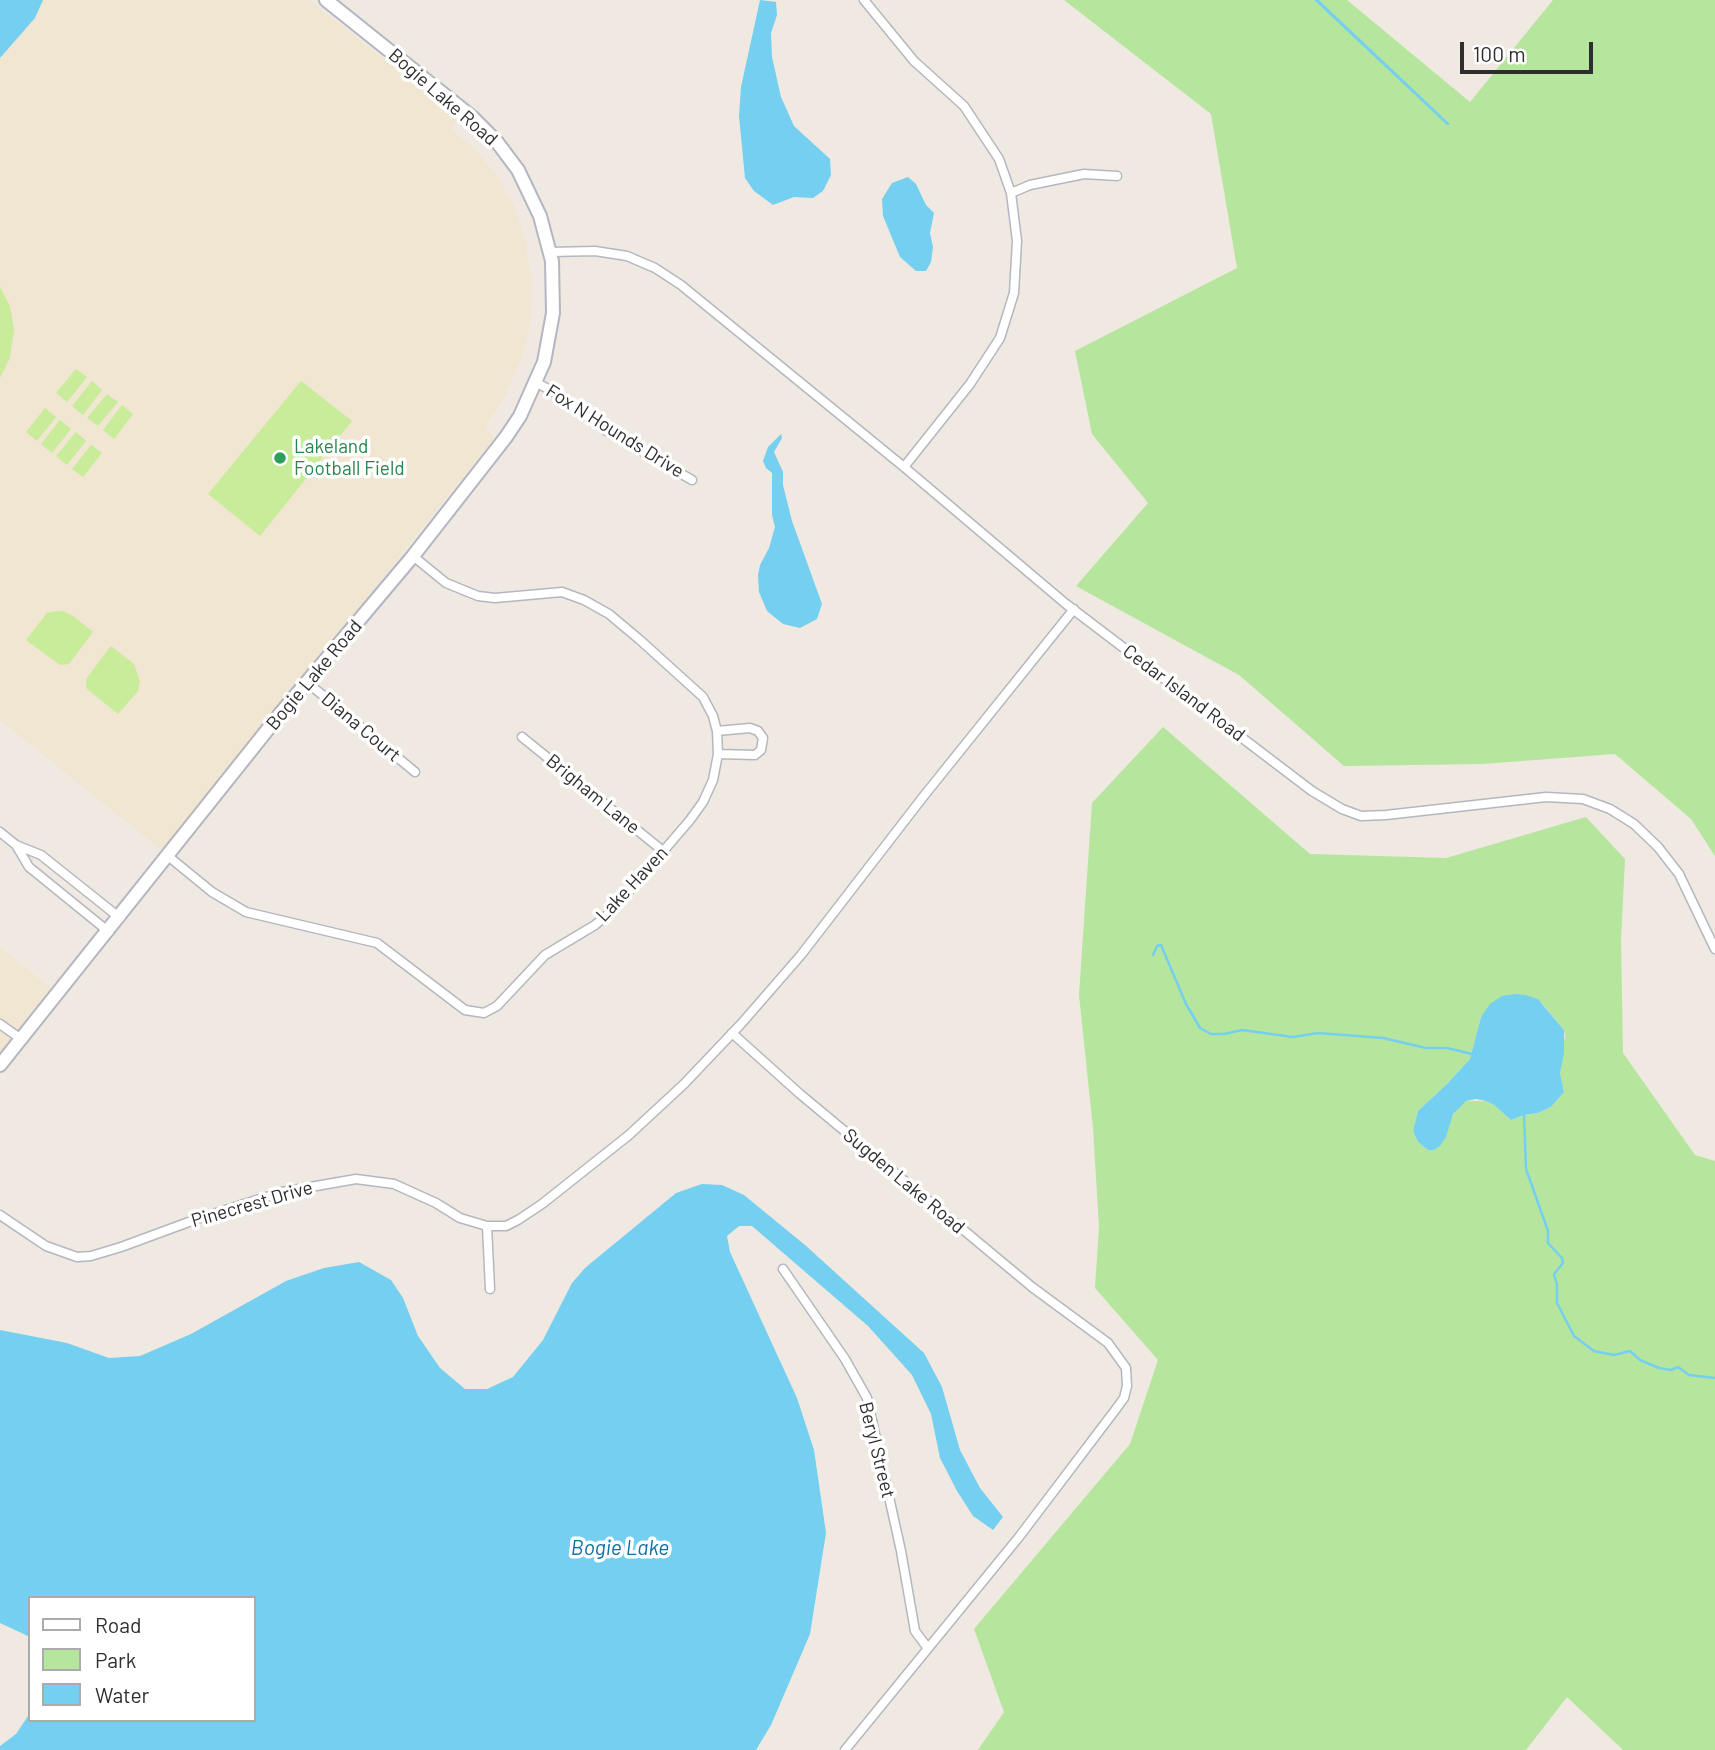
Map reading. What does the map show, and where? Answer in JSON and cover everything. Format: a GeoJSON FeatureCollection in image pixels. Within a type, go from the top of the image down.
{"type":"FeatureCollection","features":[{"type":"Feature","properties":{"kind":"main road","name":"Bogie Lake Road"},"geometry":{"type":"LineString","coordinates":[[0,1065],[4,1051],[21,1039],[109,932],[506,437],[537,383],[547,351],[554,289],[550,252],[540,216],[513,163],[493,137],[446,96],[326,0]]}},
{"type":"Feature","properties":{"kind":"street"},"geometry":{"type":"LineString","coordinates":[[864,0],[914,61],[964,106],[999,159],[1011,192],[1017,241],[1014,293],[1000,338],[970,384],[904,467]]}},
{"type":"Feature","properties":{"kind":"street"},"geometry":{"type":"LineString","coordinates":[[1011,192],[1030,185],[1084,174],[1117,176]]}},
{"type":"Feature","properties":{"kind":"street","name":"Cedar Island Road"},"geometry":{"type":"LineString","coordinates":[[550,252],[595,251],[627,256],[655,268],[681,285],[1073,609],[1312,791],[1342,809],[1361,816],[1386,815],[1546,797],[1583,799],[1610,809],[1634,824],[1658,847],[1679,874],[1715,949]]}},
{"type":"Feature","properties":{"kind":"street","name":"Fox N Hounds Drive"},"geometry":{"type":"LineString","coordinates":[[537,383],[563,397],[605,430],[692,480]]}},
{"type":"Feature","properties":{"kind":"street","name":"Lake Haven"},"geometry":{"type":"LineString","coordinates":[[168,856],[212,892],[246,912],[377,943],[465,1010],[484,1013],[497,1006],[545,955],[603,919],[623,900],[703,802],[713,780],[718,754],[717,731],[703,697],[609,614],[584,600],[562,592],[495,598],[478,596],[446,583],[413,556]]}},
{"type":"Feature","properties":{"kind":"street"},"geometry":{"type":"LineString","coordinates":[[490,1289],[487,1226],[506,1226],[542,1205],[629,1135],[684,1084],[801,955],[1073,609]]}},
{"type":"Feature","properties":{"kind":"street","name":"Diana Court"},"geometry":{"type":"LineString","coordinates":[[307,683],[415,772]]}},
{"type":"Feature","properties":{"kind":"street"},"geometry":{"type":"LineString","coordinates":[[717,731],[750,728],[758,731],[763,738],[761,750],[755,755],[718,754]]}},
{"type":"Feature","properties":{"kind":"street","name":"Brigham Lane"},"geometry":{"type":"LineString","coordinates":[[522,737],[663,851]]}},
{"type":"Feature","properties":{"kind":"street"},"geometry":{"type":"LineString","coordinates":[[0,832],[16,845],[41,855],[120,918]]}},
{"type":"Feature","properties":{"kind":"street"},"geometry":{"type":"LineString","coordinates":[[16,845],[29,867],[109,932]]}},
{"type":"Feature","properties":{"kind":"street"},"geometry":{"type":"LineString","coordinates":[[0,1024],[21,1039]]}},
{"type":"Feature","properties":{"kind":"street","name":"Sugden Lake Road"},"geometry":{"type":"LineString","coordinates":[[732,1033],[800,1094],[1023,1279],[1108,1343],[1126,1368],[1127,1386],[1124,1398],[1116,1409],[1026,1528],[845,1750]]}},
{"type":"Feature","properties":{"kind":"street","name":"Pinecrest Drive"},"geometry":{"type":"LineString","coordinates":[[0,1215],[46,1246],[77,1258],[91,1256],[282,1192],[356,1179],[394,1184],[436,1203],[460,1218],[487,1226]]}},
{"type":"Feature","properties":{"kind":"street","name":"Beryl Street"},"geometry":{"type":"LineString","coordinates":[[783,1269],[845,1359],[867,1398],[901,1552],[915,1631],[927,1647]]}},
{"type":"Feature","properties":{"kind":"shaded area"},"geometry":{"type":"Polygon","coordinates":[[[0,0],[309,0],[458,118],[451,129],[476,150],[496,175],[512,201],[524,235],[532,279],[531,317],[523,355],[506,394],[485,428],[495,437],[164,852],[0,720],[0,0]]]}},
{"type":"Feature","properties":{"kind":"shaded area"},"geometry":{"type":"Polygon","coordinates":[[[0,947],[53,990],[0,1057],[0,947]]]}},
{"type":"Feature","properties":{"kind":"green space"},"geometry":{"type":"Polygon","coordinates":[[[1064,0],[1347,0],[1470,102],[1553,0],[1715,0],[1715,856],[1691,819],[1615,754],[1482,764],[1344,766],[1239,675],[1076,586],[1148,503],[1092,434],[1075,351],[1237,268],[1211,114],[1064,0]]]}},
{"type":"Feature","properties":{"kind":"green space"},"geometry":{"type":"Polygon","coordinates":[[[0,287],[10,306],[14,330],[10,358],[0,378],[0,287]]]}},
{"type":"Feature","properties":{"kind":"green space"},"geometry":{"type":"Polygon","coordinates":[[[76,369],[87,377],[67,402],[56,393],[76,369]]]}},
{"type":"Feature","properties":{"kind":"green space"},"geometry":{"type":"Polygon","coordinates":[[[92,381],[102,390],[83,415],[72,406],[92,381]]]}},
{"type":"Feature","properties":{"kind":"green space","name":"Lakeland Football Field"},"geometry":{"type":"Polygon","coordinates":[[[301,381],[352,421],[260,536],[208,494],[301,381]]]}},
{"type":"Feature","properties":{"kind":"green space"},"geometry":{"type":"Polygon","coordinates":[[[107,394],[118,402],[98,426],[87,418],[107,394]]]}},
{"type":"Feature","properties":{"kind":"green space"},"geometry":{"type":"Polygon","coordinates":[[[122,405],[133,414],[114,439],[103,430],[122,405]]]}},
{"type":"Feature","properties":{"kind":"green space"},"geometry":{"type":"Polygon","coordinates":[[[45,408],[56,417],[37,441],[26,432],[45,408]]]}},
{"type":"Feature","properties":{"kind":"green space"},"geometry":{"type":"Polygon","coordinates":[[[60,420],[71,429],[52,453],[41,444],[60,420]]]}},
{"type":"Feature","properties":{"kind":"green space"},"geometry":{"type":"Polygon","coordinates":[[[76,432],[86,441],[67,465],[56,456],[76,432]]]}},
{"type":"Feature","properties":{"kind":"green space"},"geometry":{"type":"Polygon","coordinates":[[[91,445],[102,453],[83,477],[72,469],[91,445]]]}},
{"type":"Feature","properties":{"kind":"green space"},"geometry":{"type":"Polygon","coordinates":[[[56,611],[72,615],[93,632],[69,664],[60,665],[26,640],[47,613],[56,611]]]}},
{"type":"Feature","properties":{"kind":"green space"},"geometry":{"type":"Polygon","coordinates":[[[111,646],[134,664],[140,681],[138,691],[118,714],[86,688],[86,679],[111,646]]]}},
{"type":"Feature","properties":{"kind":"green space"},"geometry":{"type":"Polygon","coordinates":[[[1163,727],[1310,854],[1446,858],[1586,817],[1625,859],[1621,940],[1623,1053],[1695,1155],[1715,1161],[1715,1750],[1623,1750],[1567,1697],[1526,1750],[978,1750],[1004,1712],[974,1629],[1130,1444],[1158,1360],[1095,1288],[1099,1226],[1093,1128],[1079,995],[1092,803],[1163,727]],[[1542,1003],[1481,1017],[1470,1059],[1418,1111],[1413,1131],[1418,1142],[1428,1150],[1459,1106],[1466,1101],[1486,1101],[1511,1120],[1551,1107],[1564,1092],[1560,1073],[1564,1030],[1542,1003]]]}},
{"type":"Feature","properties":{"kind":"water"},"geometry":{"type":"Polygon","coordinates":[[[0,0],[43,0],[35,18],[0,58],[0,0]]]}},
{"type":"Feature","properties":{"kind":"water"},"geometry":{"type":"Polygon","coordinates":[[[760,0],[776,2],[777,15],[771,33],[772,57],[781,97],[794,126],[830,159],[831,175],[823,191],[813,198],[794,197],[773,205],[754,191],[745,178],[739,116],[741,87],[760,0]]]}},
{"type":"Feature","properties":{"kind":"water"},"geometry":{"type":"Polygon","coordinates":[[[1314,0],[1319,0],[1450,124],[1447,125],[1314,0]]]}},
{"type":"Feature","properties":{"kind":"water"},"geometry":{"type":"Polygon","coordinates":[[[908,177],[916,184],[926,205],[934,213],[930,233],[933,247],[931,262],[926,271],[916,271],[900,257],[883,216],[882,199],[892,183],[908,177]]]}},
{"type":"Feature","properties":{"kind":"water"},"geometry":{"type":"Polygon","coordinates":[[[781,434],[782,438],[774,452],[783,472],[783,485],[792,521],[822,604],[817,619],[800,628],[783,624],[767,611],[759,592],[760,565],[769,548],[775,527],[772,515],[772,473],[763,461],[768,447],[781,434]]]}},
{"type":"Feature","properties":{"kind":"water"},"geometry":{"type":"Polygon","coordinates":[[[1515,994],[1538,999],[1564,1030],[1564,1053],[1560,1073],[1564,1092],[1551,1107],[1511,1120],[1486,1101],[1466,1101],[1453,1114],[1446,1137],[1440,1146],[1428,1150],[1418,1142],[1413,1131],[1418,1111],[1470,1059],[1481,1017],[1490,1004],[1502,996],[1515,994]]]}},
{"type":"Feature","properties":{"kind":"water","name":"Bogie Lake"},"geometry":{"type":"Polygon","coordinates":[[[702,1184],[722,1185],[744,1195],[805,1245],[924,1353],[942,1387],[960,1450],[980,1488],[1003,1517],[993,1530],[973,1516],[940,1458],[931,1414],[912,1375],[868,1326],[752,1226],[739,1226],[727,1236],[730,1252],[797,1398],[814,1450],[826,1533],[810,1634],[771,1725],[756,1750],[0,1750],[0,1746],[16,1734],[28,1716],[28,1722],[256,1722],[256,1596],[28,1596],[28,1636],[0,1623],[0,1330],[67,1343],[109,1358],[140,1356],[191,1334],[286,1281],[324,1268],[359,1262],[391,1280],[403,1298],[418,1336],[440,1368],[465,1389],[487,1389],[513,1377],[543,1340],[572,1283],[585,1268],[676,1193],[702,1184]]]}},
{"type":"Feature","properties":{"kind":"waterway"},"geometry":{"type":"LineString","coordinates":[[1153,955],[1157,946],[1161,945],[1186,1004],[1200,1028],[1211,1034],[1242,1030],[1293,1037],[1318,1033],[1383,1038],[1426,1048],[1447,1048],[1472,1054]]}},
{"type":"Feature","properties":{"kind":"waterway"},"geometry":{"type":"LineString","coordinates":[[1524,1115],[1526,1169],[1548,1231],[1548,1243],[1562,1258],[1563,1263],[1554,1274],[1557,1303],[1574,1336],[1594,1351],[1614,1355],[1630,1351],[1640,1360],[1659,1368],[1671,1370],[1678,1367],[1689,1375],[1715,1378]]}},
{"type":"Feature","properties":{"kind":"place","name":"Lakeland Football Field"},"geometry":{"type":"Point","coordinates":[280,458]}}]}
